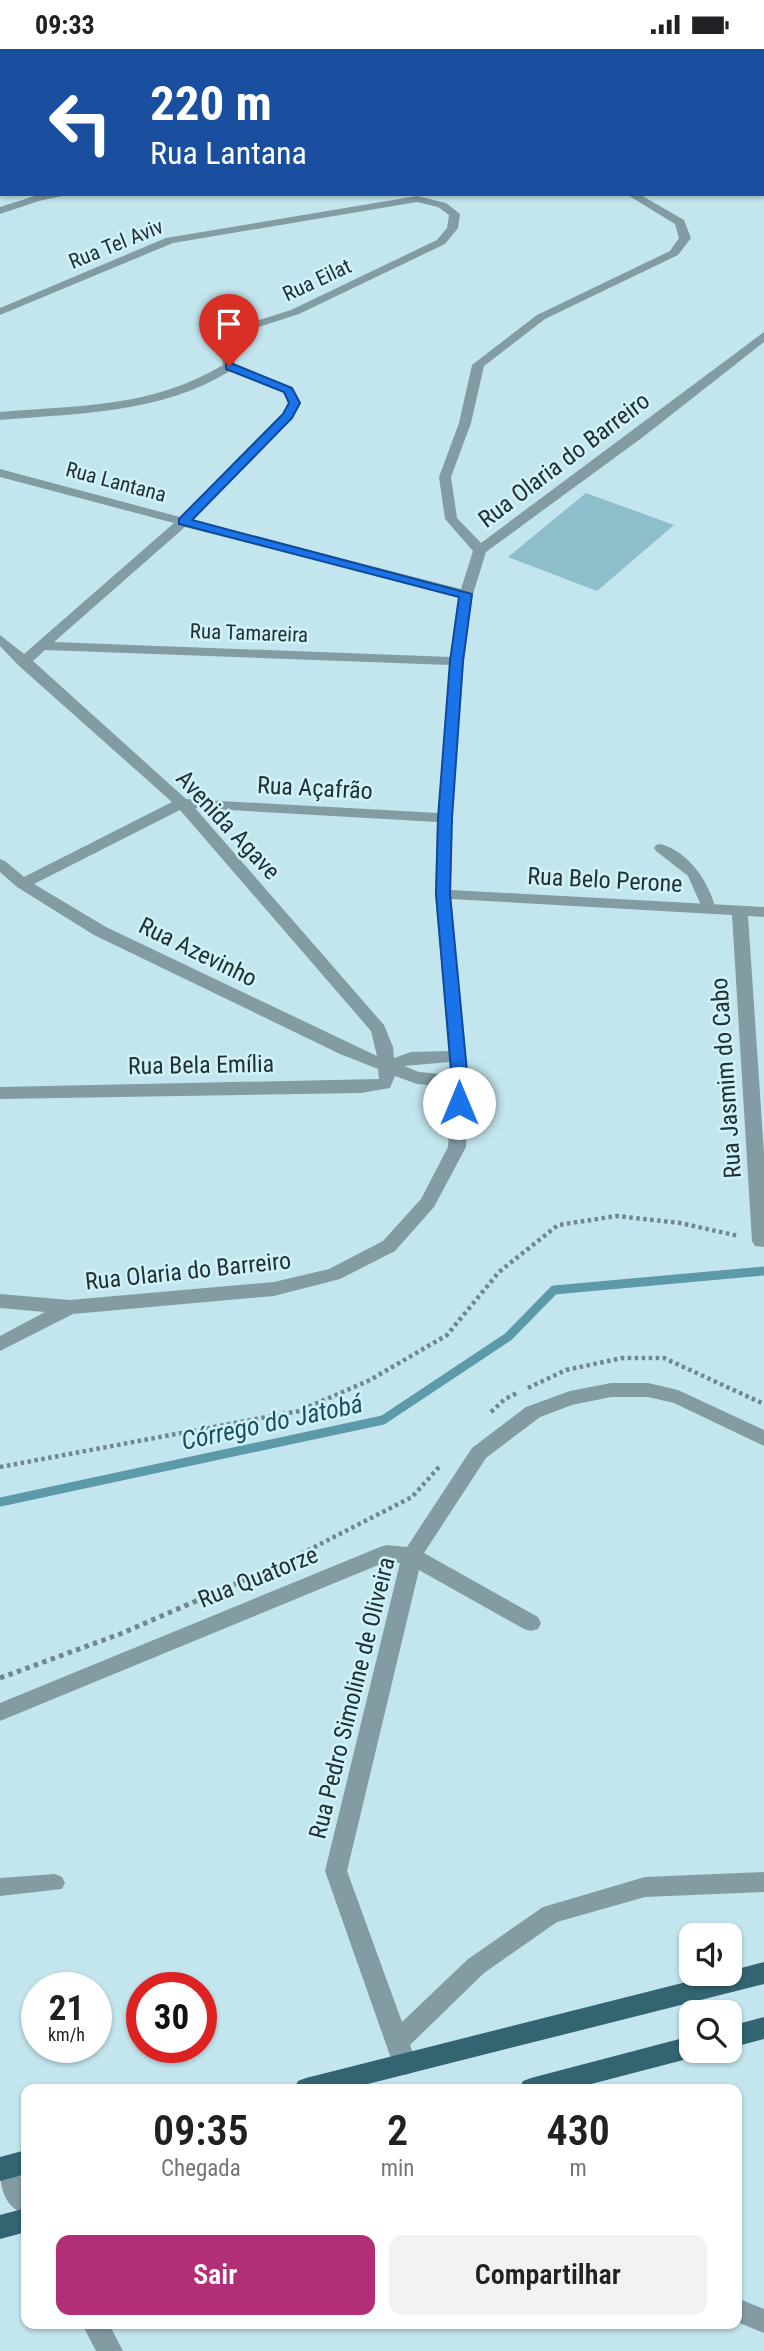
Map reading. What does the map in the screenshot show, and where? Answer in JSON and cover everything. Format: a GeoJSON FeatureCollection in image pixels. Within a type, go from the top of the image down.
{"type":"FeatureCollection","features":[{"type":"Feature","properties":{"kind":"main road"},"geometry":{"type":"LineString","coordinates":[[326,2084],[764,1973]]}},
{"type":"Feature","properties":{"kind":"main road"},"geometry":{"type":"LineString","coordinates":[[742,2034],[764,2028]]}},
{"type":"Feature","properties":{"kind":"main road"},"geometry":{"type":"LineString","coordinates":[[550,2084],[679,2050]]}},
{"type":"Feature","properties":{"kind":"main road"},"geometry":{"type":"LineString","coordinates":[[0,2169],[21,2163]]}},
{"type":"Feature","properties":{"kind":"main road"},"geometry":{"type":"LineString","coordinates":[[0,2227],[21,2221]]}},
{"type":"Feature","properties":{"kind":"street"},"geometry":{"type":"LineString","coordinates":[[0,211],[37,198],[52,196]]}},
{"type":"Feature","properties":{"kind":"street"},"geometry":{"type":"LineString","coordinates":[[480,550],[451,519],[444,477],[465,423],[478,365],[541,317],[674,253],[685,238],[680,222],[634,196]]}},
{"type":"Feature","properties":{"kind":"street","name":"Rua Tel Aviv"},"geometry":{"type":"LineString","coordinates":[[0,312],[170,240],[417,199],[442,205],[455,214]]}},
{"type":"Feature","properties":{"kind":"street","name":"Rua Eilat"},"geometry":{"type":"LineString","coordinates":[[229,366],[227,348],[230,338],[245,328],[295,312],[441,242],[452,228],[455,214]]}},
{"type":"Feature","properties":{"kind":"street","name":"Rua Olaria do Barreiro"},"geometry":{"type":"LineString","coordinates":[[0,1301],[69,1307],[274,1289],[334,1274],[389,1246],[428,1203],[457,1147],[460,1082],[443,894],[445,818],[457,661],[466,594],[480,550],[639,434],[764,336]]}},
{"type":"Feature","properties":{"kind":"street"},"geometry":{"type":"LineString","coordinates":[[0,416],[158,398],[184,391],[229,366],[288,390],[295,403],[288,416],[184,521],[23,662]]}},
{"type":"Feature","properties":{"kind":"street","name":"Rua Lantana"},"geometry":{"type":"LineString","coordinates":[[0,473],[466,594]]}},
{"type":"Feature","properties":{"kind":"street","name":"Avenida Agave"},"geometry":{"type":"LineString","coordinates":[[0,639],[182,803],[378,1029],[383,1039],[385,1067]]}},
{"type":"Feature","properties":{"kind":"street","name":"Rua Tamareira"},"geometry":{"type":"LineString","coordinates":[[41,646],[457,661]]}},
{"type":"Feature","properties":{"kind":"street"},"geometry":{"type":"LineString","coordinates":[[22,884],[182,803]]}},
{"type":"Feature","properties":{"kind":"street","name":"Rua Açafrão"},"geometry":{"type":"LineString","coordinates":[[182,803],[445,818]]}},
{"type":"Feature","properties":{"kind":"street","name":"Rua Azevinho"},"geometry":{"type":"LineString","coordinates":[[0,864],[22,884],[100,931],[385,1067],[417,1078],[460,1082]]}},
{"type":"Feature","properties":{"kind":"street","name":"Rua Belo Perone"},"geometry":{"type":"LineString","coordinates":[[443,894],[764,912]]}},
{"type":"Feature","properties":{"kind":"street","name":"Rua Jasmim do Cabo"},"geometry":{"type":"LineString","coordinates":[[740,911],[761,1241]]}},
{"type":"Feature","properties":{"kind":"street"},"geometry":{"type":"LineString","coordinates":[[385,1067],[411,1058],[458,1056]]}},
{"type":"Feature","properties":{"kind":"street","name":"Rua Bela Emília"},"geometry":{"type":"LineString","coordinates":[[0,1093],[361,1087],[384,1084],[387,1080],[385,1067]]}},
{"type":"Feature","properties":{"kind":"street"},"geometry":{"type":"LineString","coordinates":[[0,1344],[69,1307]]}},
{"type":"Feature","properties":{"kind":"street","name":"Rua Pedro Simoline de Oliveira"},"geometry":{"type":"LineString","coordinates":[[405,2064],[336,1871],[412,1556],[480,1453],[533,1412],[570,1398],[611,1390],[648,1390],[678,1397],[764,1440]]}},
{"type":"Feature","properties":{"kind":"street","name":"Rua Quatorze"},"geometry":{"type":"LineString","coordinates":[[0,1712],[387,1553],[412,1556]]}},
{"type":"Feature","properties":{"kind":"street"},"geometry":{"type":"LineString","coordinates":[[412,1556],[531,1623]]}},
{"type":"Feature","properties":{"kind":"street"},"geometry":{"type":"LineString","coordinates":[[397,2042],[476,1966],[551,1914],[645,1887],[764,1882]]}},
{"type":"Feature","properties":{"kind":"street"},"geometry":{"type":"LineString","coordinates":[[0,2169],[21,2196]]}},
{"type":"Feature","properties":{"kind":"street"},"geometry":{"type":"LineString","coordinates":[[742,2312],[764,2321]]}},
{"type":"Feature","properties":{"kind":"street"},"geometry":{"type":"LineString","coordinates":[[98,2329],[110,2351]]}},
{"type":"Feature","properties":{"kind":"lane"},"geometry":{"type":"LineString","coordinates":[[661,848],[688,866],[698,877],[709,909]]}},
{"type":"Feature","properties":{"kind":"lane"},"geometry":{"type":"LineString","coordinates":[[0,1887],[55,1883]]}},
{"type":"Feature","properties":{"kind":"path"},"geometry":{"type":"LineString","coordinates":[[0,1467],[299,1411],[370,1380],[447,1335],[499,1272],[558,1225],[617,1216],[680,1223],[761,1241]]}},
{"type":"Feature","properties":{"kind":"path"},"geometry":{"type":"LineString","coordinates":[[486,1417],[505,1399],[566,1370],[622,1357],[664,1358],[764,1404]]}},
{"type":"Feature","properties":{"kind":"path"},"geometry":{"type":"LineString","coordinates":[[0,1678],[120,1633],[296,1557],[412,1497],[443,1463]]}},
{"type":"Feature","properties":{"kind":"shaded area"},"geometry":{"type":"Polygon","coordinates":[[[586,493],[674,525],[597,591],[508,557],[586,493]]]}},
{"type":"Feature","properties":{"kind":"waterway","name":"Córrego do Jatobá"},"geometry":{"type":"LineString","coordinates":[[0,1502],[383,1420],[508,1337],[554,1290],[764,1271]]}},
{"type":"Feature","properties":{"kind":"route"},"geometry":{"type":"LineString","coordinates":[[229,366],[288,390],[295,403],[288,416],[184,521],[337,563],[466,594],[457,661],[445,818],[443,894],[460,1082],[459,1103]]}}]}
